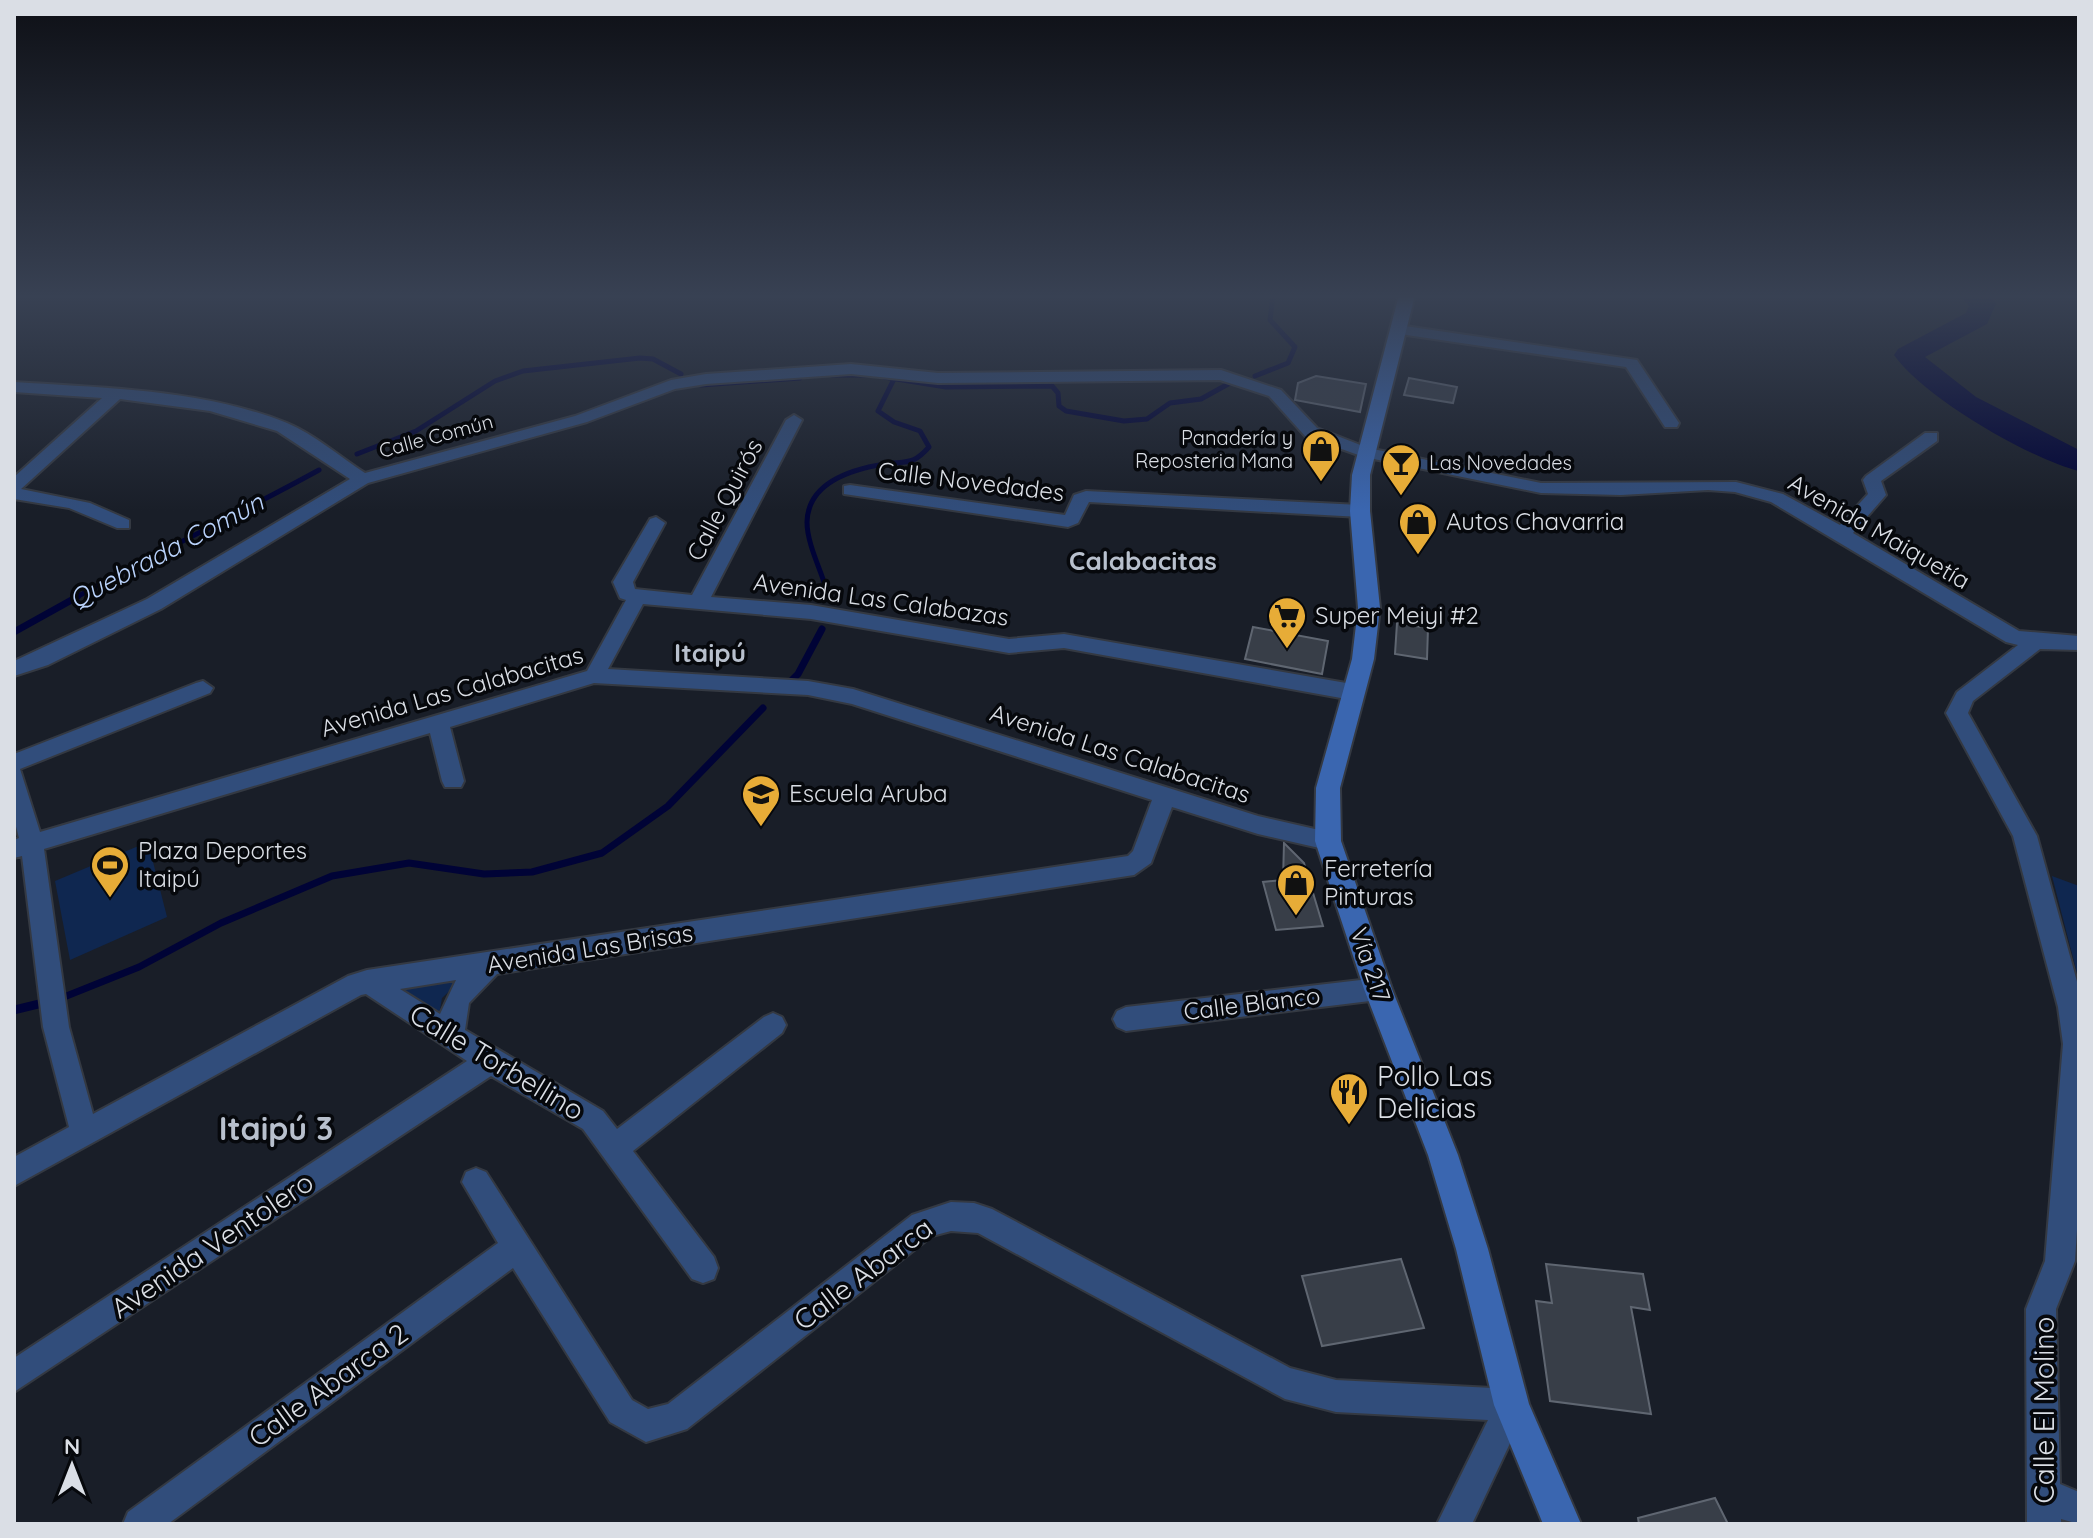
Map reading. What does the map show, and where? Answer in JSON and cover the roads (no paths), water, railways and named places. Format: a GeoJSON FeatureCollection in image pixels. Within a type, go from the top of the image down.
{"type":"FeatureCollection","features":[{"type":"Feature","properties":{"kind":"main road","name":"Vía 217"},"geometry":{"type":"LineString","coordinates":[[1388,367],[1364,452],[1360,511],[1369,608],[1363,659],[1328,788],[1328,841],[1378,989],[1443,1155],[1472,1249],[1512,1405],[1562,1524]]}},
{"type":"Feature","properties":{"kind":"street"},"geometry":{"type":"LineString","coordinates":[[1634,367],[1671,423]]}},
{"type":"Feature","properties":{"kind":"street","name":"Calle Común"},"geometry":{"type":"LineString","coordinates":[[14,669],[41,660],[154,604],[362,479],[581,419],[671,385],[851,369],[938,378],[1221,375],[1275,393],[1311,432],[1364,452]]}},
{"type":"Feature","properties":{"kind":"street"},"geometry":{"type":"LineString","coordinates":[[14,387],[116,394],[212,406],[283,427],[362,479]]}},
{"type":"Feature","properties":{"kind":"street"},"geometry":{"type":"LineString","coordinates":[[14,486],[116,394]]}},
{"type":"Feature","properties":{"kind":"street","name":"Calle Quirós"},"geometry":{"type":"LineString","coordinates":[[699,601],[794,420]]}},
{"type":"Feature","properties":{"kind":"street"},"geometry":{"type":"LineString","coordinates":[[1842,534],[1877,495],[1872,480],[1931,437]]}},
{"type":"Feature","properties":{"kind":"street","name":"Avenida Maiquetía"},"geometry":{"type":"LineString","coordinates":[[1364,452],[1541,488],[1621,490],[1708,485],[1736,487],[1777,498],[2013,637],[2036,642],[2079,643]]}},
{"type":"Feature","properties":{"kind":"street","name":"Calle Novedades"},"geometry":{"type":"LineString","coordinates":[[850,490],[1068,521],[1072,519],[1080,499],[1086,496],[1360,511]]}},
{"type":"Feature","properties":{"kind":"street"},"geometry":{"type":"LineString","coordinates":[[14,494],[71,501],[99,510],[123,524]]}},
{"type":"Feature","properties":{"kind":"street"},"geometry":{"type":"LineString","coordinates":[[594,676],[637,597],[627,593],[623,582],[656,523]]}},
{"type":"Feature","properties":{"kind":"street","name":"Avenida Las Calabazas"},"geometry":{"type":"LineString","coordinates":[[637,597],[811,612],[1009,646],[1064,641],[1352,692]]}},
{"type":"Feature","properties":{"kind":"street","name":"Calle El Molino"},"geometry":{"type":"LineString","coordinates":[[2036,642],[1964,697],[1957,713],[1965,735],[2017,814],[2025,836],[2060,962],[2076,1044],[2060,1261],[2041,1309],[2044,1508]]}},
{"type":"Feature","properties":{"kind":"street","name":"Avenida Las Calabacitas"},"geometry":{"type":"LineString","coordinates":[[23,846],[594,676],[808,688],[853,697],[1258,825],[1328,841]]}},
{"type":"Feature","properties":{"kind":"street"},"geometry":{"type":"LineString","coordinates":[[14,763],[203,688]]}},
{"type":"Feature","properties":{"kind":"street"},"geometry":{"type":"LineString","coordinates":[[438,721],[453,781]]}},
{"type":"Feature","properties":{"kind":"street"},"geometry":{"type":"LineString","coordinates":[[14,776],[23,846],[56,1028],[84,1132]]}},
{"type":"Feature","properties":{"kind":"street","name":"Avenida Las Brisas"},"geometry":{"type":"LineString","coordinates":[[14,1172],[349,988],[367,981],[1134,865],[1143,856],[1165,796]]}},
{"type":"Feature","properties":{"kind":"street"},"geometry":{"type":"LineString","coordinates":[[452,1037],[453,1003],[473,978],[490,964]]}},
{"type":"Feature","properties":{"kind":"street","name":"Calle Torbellino"},"geometry":{"type":"LineString","coordinates":[[367,981],[490,1061],[593,1120],[703,1268]]}},
{"type":"Feature","properties":{"kind":"street","name":"Calle Blanco"},"geometry":{"type":"LineString","coordinates":[[1126,1019],[1378,989]]}},
{"type":"Feature","properties":{"kind":"street"},"geometry":{"type":"LineString","coordinates":[[616,1147],[773,1025]]}},
{"type":"Feature","properties":{"kind":"street","name":"Avenida Ventolero"},"geometry":{"type":"LineString","coordinates":[[14,1376],[490,1061]]}},
{"type":"Feature","properties":{"kind":"street","name":"Calle Abarca"},"geometry":{"type":"LineString","coordinates":[[476,1182],[621,1411],[646,1426],[676,1418],[922,1225],[941,1217],[962,1215],[1000,1228],[1285,1383],[1336,1396],[1512,1405]]}},
{"type":"Feature","properties":{"kind":"street","name":"Calle Abarca 2"},"geometry":{"type":"LineString","coordinates":[[140,1524],[517,1247]]}},
{"type":"Feature","properties":{"kind":"street"},"geometry":{"type":"LineString","coordinates":[[1454,1524],[1512,1405]]}},
{"type":"Feature","properties":{"kind":"street"},"geometry":{"type":"LineString","coordinates":[[2044,1508],[2079,1510]]}},
{"type":"Feature","properties":{"kind":"waterway","name":"Quebrada Común"},"geometry":{"type":"LineString","coordinates":[[357,454],[416,431],[495,381],[523,371],[561,367]]}},
{"type":"Feature","properties":{"kind":"waterway","name":"Quebrada Común"},"geometry":{"type":"LineString","coordinates":[[668,367],[681,374]]}},
{"type":"Feature","properties":{"kind":"waterway"},"geometry":{"type":"LineString","coordinates":[[1255,376],[1278,367]]}},
{"type":"Feature","properties":{"kind":"waterway"},"geometry":{"type":"LineString","coordinates":[[1919,367],[1966,403],[2079,462]]}},
{"type":"Feature","properties":{"kind":"waterway","name":"Quebrada Común"},"geometry":{"type":"LineString","coordinates":[[832,375],[867,375]]}},
{"type":"Feature","properties":{"kind":"waterway"},"geometry":{"type":"LineString","coordinates":[[884,377],[946,387],[1052,386],[1058,393],[1059,406],[1066,411],[1124,421],[1147,419],[1170,403],[1201,399],[1230,383]]}},
{"type":"Feature","properties":{"kind":"waterway","name":"Quebrada Común"},"geometry":{"type":"LineString","coordinates":[[701,385],[800,378]]}},
{"type":"Feature","properties":{"kind":"waterway"},"geometry":{"type":"LineString","coordinates":[[826,588],[811,547],[807,522],[815,497],[824,487],[847,474],[873,466],[910,461],[929,447],[920,431],[894,422],[878,411],[894,379]]}},
{"type":"Feature","properties":{"kind":"waterway","name":"Quebrada Común"},"geometry":{"type":"LineString","coordinates":[[73,599],[319,470]]}},
{"type":"Feature","properties":{"kind":"waterway","name":"Quebrada Común"},"geometry":{"type":"LineString","coordinates":[[14,632],[77,597]]}},
{"type":"Feature","properties":{"kind":"waterway"},"geometry":{"type":"LineString","coordinates":[[787,685],[798,674],[822,629]]}},
{"type":"Feature","properties":{"kind":"waterway"},"geometry":{"type":"LineString","coordinates":[[59,999],[139,967],[221,923],[332,876],[409,863],[484,874],[532,872],[602,853],[668,806],[763,708]]}},
{"type":"Feature","properties":{"kind":"waterway"},"geometry":{"type":"LineString","coordinates":[[14,1010],[47,1002]]}},
{"type":"Feature","properties":{"kind":"place","name":"Panadería y Reposteria Mana"},"geometry":{"type":"Point","coordinates":[1321,483]}},
{"type":"Feature","properties":{"kind":"place","name":"Las Novedades"},"geometry":{"type":"Point","coordinates":[1401,497]}},
{"type":"Feature","properties":{"kind":"place","name":"Autos Chavarria"},"geometry":{"type":"Point","coordinates":[1418,556]}},
{"type":"Feature","properties":{"kind":"place","name":"Super Meiyi #2"},"geometry":{"type":"Point","coordinates":[1287,650]}},
{"type":"Feature","properties":{"kind":"place","name":"Escuela Aruba"},"geometry":{"type":"Point","coordinates":[761,828]}},
{"type":"Feature","properties":{"kind":"place","name":"Plaza Deportes Itaipú"},"geometry":{"type":"Point","coordinates":[110,899]}},
{"type":"Feature","properties":{"kind":"place","name":"Ferretería Pinturas"},"geometry":{"type":"Point","coordinates":[1296,917]}},
{"type":"Feature","properties":{"kind":"place","name":"Pollo Las Delicias"},"geometry":{"type":"Point","coordinates":[1349,1126]}},
{"type":"Feature","properties":{"kind":"district","name":"Calabacitas"},"geometry":{"type":"Point","coordinates":[1143,561]}},
{"type":"Feature","properties":{"kind":"district","name":"Itaipú"},"geometry":{"type":"Point","coordinates":[710,653]}},
{"type":"Feature","properties":{"kind":"district","name":"Itaipú 3"},"geometry":{"type":"Point","coordinates":[276,1129]}}]}
